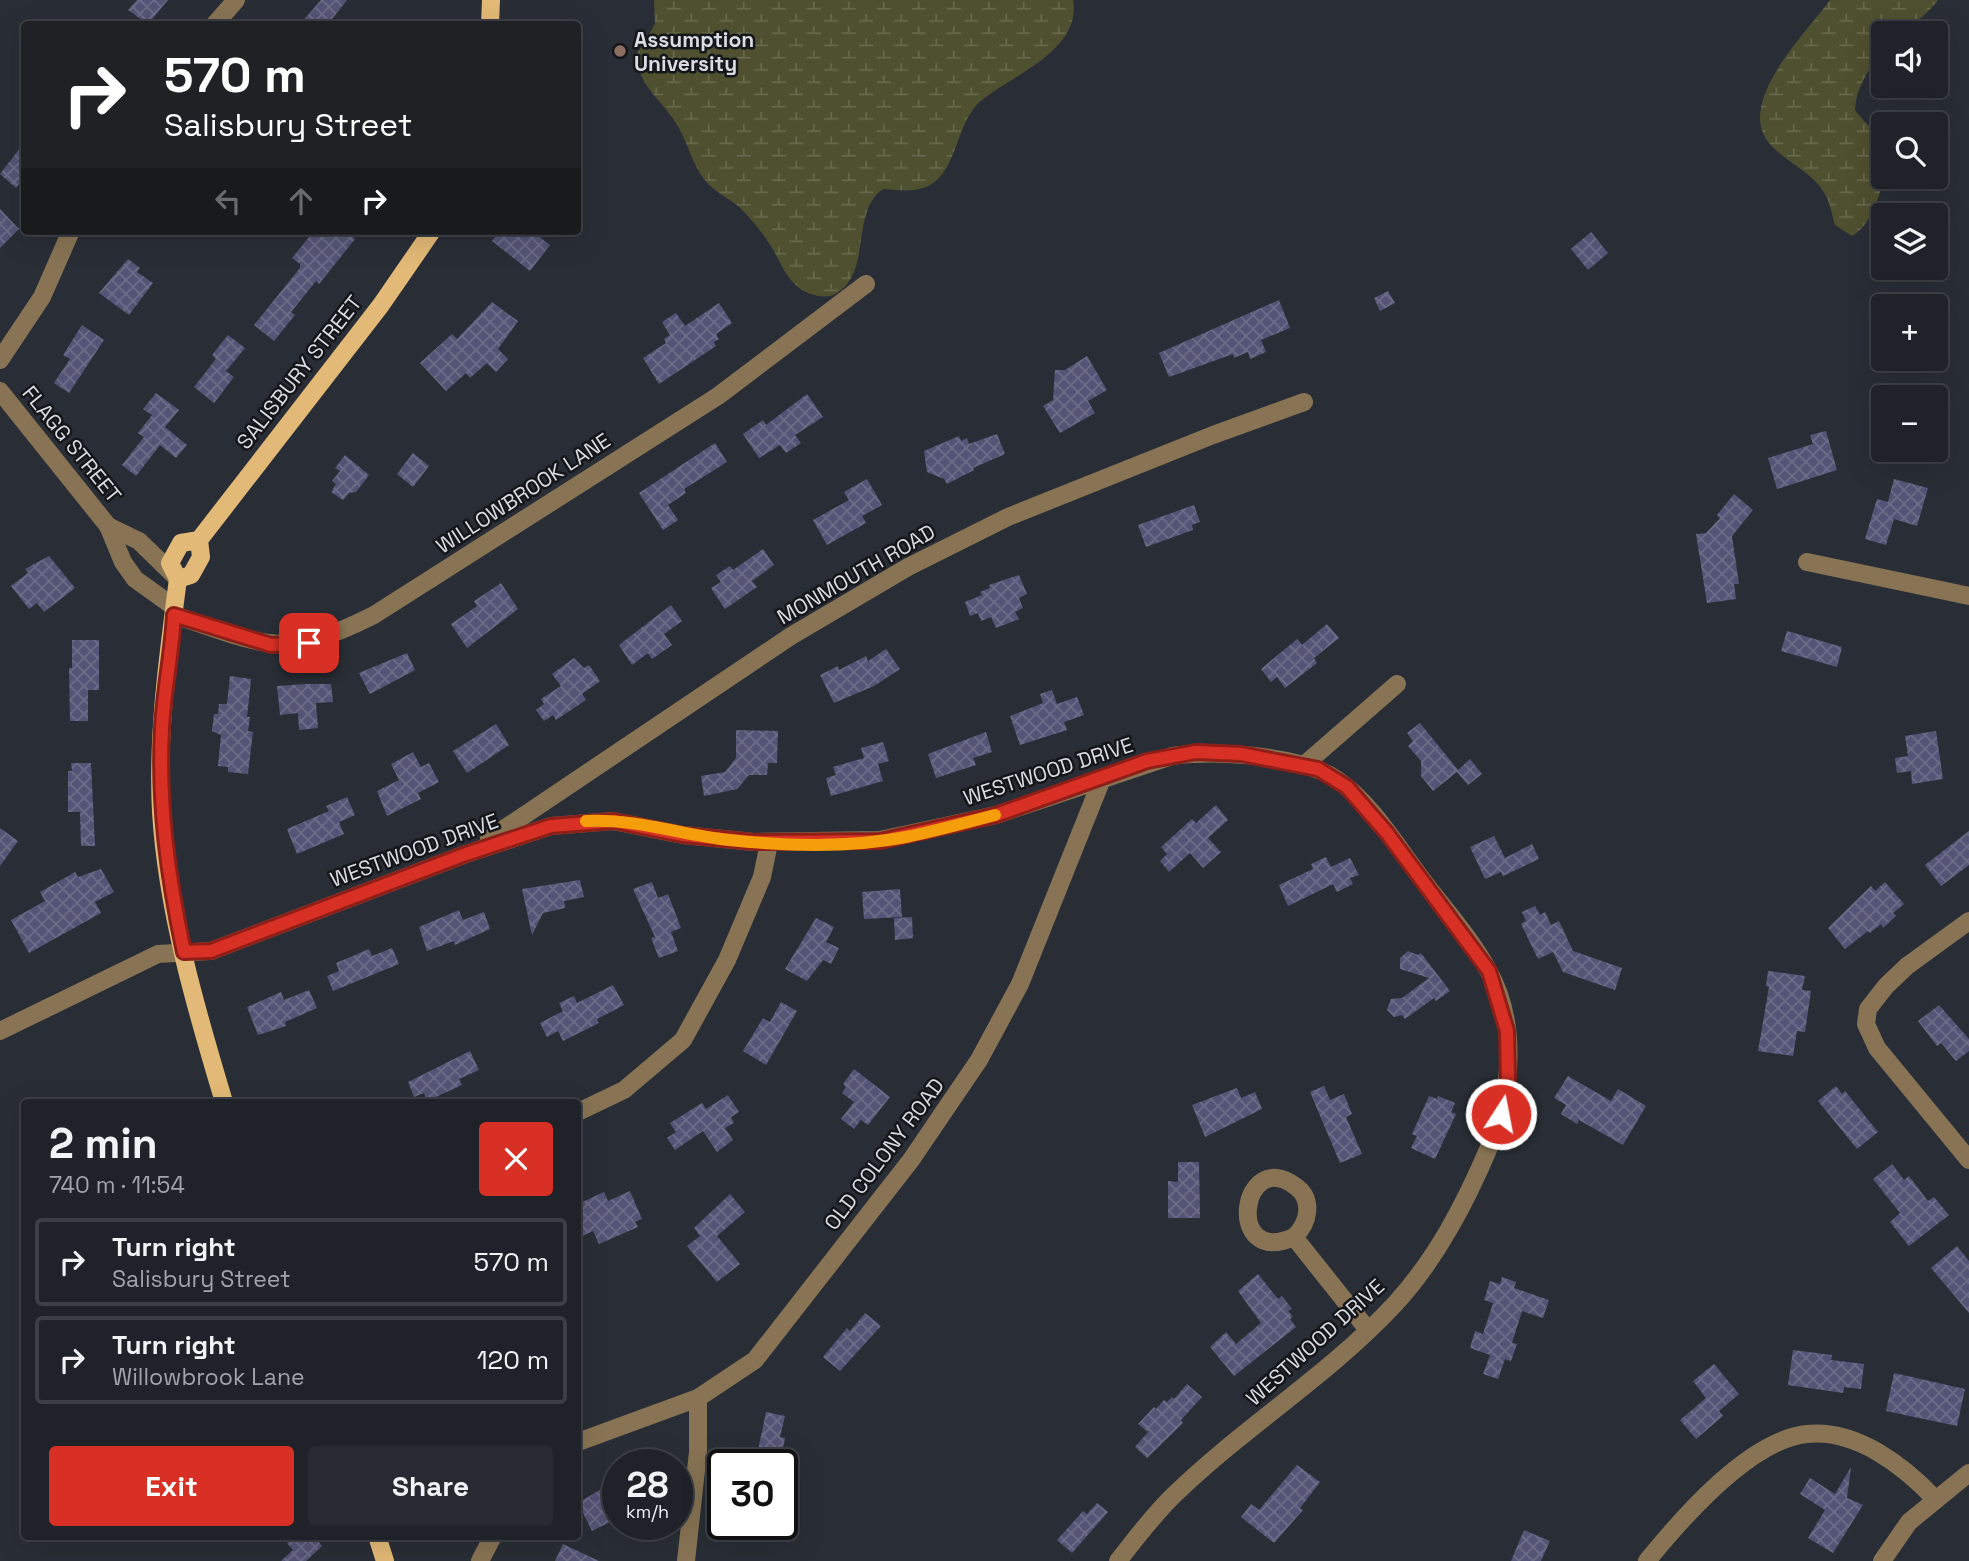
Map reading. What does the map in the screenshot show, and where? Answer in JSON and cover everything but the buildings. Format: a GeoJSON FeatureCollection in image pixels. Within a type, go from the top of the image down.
{"type":"FeatureCollection","features":[{"type":"Feature","properties":{"kind":"main road"},"geometry":{"type":"LineString","coordinates":[[490,21],[491,0]]}},
{"type":"Feature","properties":{"kind":"main road","name":"SALISBURY STREET"},"geometry":{"type":"LineString","coordinates":[[222,1099],[184,952],[166,859],[161,812],[162,727],[178,579],[170,563],[181,543],[199,540],[381,305],[429,235]]}},
{"type":"Feature","properties":{"kind":"main road"},"geometry":{"type":"LineString","coordinates":[[378,1540],[385,1561]]}},
{"type":"Feature","properties":{"kind":"street"},"geometry":{"type":"LineString","coordinates":[[218,21],[236,0]]}},
{"type":"Feature","properties":{"kind":"street"},"geometry":{"type":"LineString","coordinates":[[0,359],[43,297],[69,235]]}},
{"type":"Feature","properties":{"kind":"street","name":"WILLOWBROOK LANE"},"geometry":{"type":"LineString","coordinates":[[174,611],[271,645],[297,645],[340,632],[374,615],[718,396],[866,284]]}},
{"type":"Feature","properties":{"kind":"street","name":"FLAGG STREET"},"geometry":{"type":"LineString","coordinates":[[0,391],[108,526],[123,562],[135,579],[174,611]]}},
{"type":"Feature","properties":{"kind":"street","name":"MONMOUTH ROAD"},"geometry":{"type":"LineString","coordinates":[[466,854],[791,636],[898,572],[1008,517],[1213,435],[1304,402]]}},
{"type":"Feature","properties":{"kind":"street","name":"FLAGG STREET"},"geometry":{"type":"LineString","coordinates":[[108,526],[139,541],[178,579]]}},
{"type":"Feature","properties":{"kind":"street"},"geometry":{"type":"LineString","coordinates":[[1807,562],[1969,596]]}},
{"type":"Feature","properties":{"kind":"street"},"geometry":{"type":"LineString","coordinates":[[1303,766],[1397,684]]}},
{"type":"Feature","properties":{"kind":"street","name":"WESTWOOD DRIVE"},"geometry":{"type":"LineString","coordinates":[[0,1031],[158,954],[211,951],[466,854],[541,829],[593,821],[637,824],[683,835],[769,843],[855,842],[905,837],[996,815],[1147,761],[1196,752],[1241,754],[1318,769],[1347,787],[1387,833],[1489,971],[1507,1031],[1508,1079],[1504,1103],[1476,1177],[1447,1234],[1420,1272],[1368,1330],[1174,1494],[1118,1561]]}},
{"type":"Feature","properties":{"kind":"street","name":"OLD COLONY ROAD"},"geometry":{"type":"LineString","coordinates":[[581,1441],[698,1398],[755,1360],[911,1160],[962,1087],[1020,984],[1102,779]]}},
{"type":"Feature","properties":{"kind":"street"},"geometry":{"type":"LineString","coordinates":[[581,1111],[624,1090],[683,1040],[732,948],[762,877],[769,843]]}},
{"type":"Feature","properties":{"kind":"street"},"geometry":{"type":"LineString","coordinates":[[1969,921],[1907,965],[1886,986],[1868,1009],[1866,1024],[1877,1048],[1969,1160]]}},
{"type":"Feature","properties":{"kind":"street"},"geometry":{"type":"LineString","coordinates":[[1294,1237],[1368,1330]]}},
{"type":"Feature","properties":{"kind":"street"},"geometry":{"type":"LineString","coordinates":[[686,1561],[698,1452],[698,1398]]}},
{"type":"Feature","properties":{"kind":"street"},"geometry":{"type":"LineString","coordinates":[[1647,1561],[1697,1506],[1738,1469],[1769,1447],[1802,1435],[1840,1437],[1874,1450],[1907,1471],[1936,1500]]}},
{"type":"Feature","properties":{"kind":"street"},"geometry":{"type":"LineString","coordinates":[[1882,1561],[1898,1534],[1969,1473]]}},
{"type":"Feature","properties":{"kind":"street"},"geometry":{"type":"LineString","coordinates":[[480,1561],[491,1540]]}},
{"type":"Feature","properties":{"kind":"green space"},"geometry":{"type":"Polygon","coordinates":[[[654,0],[1073,0],[1073,17],[1067,33],[1056,47],[973,109],[952,157],[939,178],[919,189],[883,189],[873,199],[863,228],[853,274],[846,286],[833,295],[820,296],[801,290],[794,284],[767,240],[750,219],[705,180],[673,118],[643,79],[635,57],[655,24],[654,0]]]}},
{"type":"Feature","properties":{"kind":"green space"},"geometry":{"type":"Polygon","coordinates":[[[1830,0],[1938,0],[1916,21],[1871,21],[1871,67],[1860,88],[1855,110],[1871,129],[1871,189],[1881,189],[1876,203],[1871,203],[1869,219],[1852,236],[1835,225],[1820,186],[1769,143],[1761,126],[1761,108],[1767,88],[1792,48],[1830,0]]]}},
{"type":"Feature","properties":{"kind":"slow traffic"},"geometry":{"type":"LineString","coordinates":[[586,821],[637,824],[683,835],[730,840],[830,843],[905,837],[995,815]]}},
{"type":"Feature","properties":{"kind":"place","name":"Assumption University"},"geometry":{"type":"Point","coordinates":[620,51]}},
{"type":"Feature","properties":{"kind":"route"},"geometry":{"type":"LineString","coordinates":[[309,643],[271,645],[174,615],[162,727],[161,812],[166,859],[184,952],[211,951],[530,831],[572,822],[614,821],[683,835],[754,842],[880,841],[996,815],[1147,761],[1196,752],[1241,754],[1318,769],[1347,787],[1387,833],[1489,971],[1507,1031],[1508,1079],[1501,1114]]}}]}
